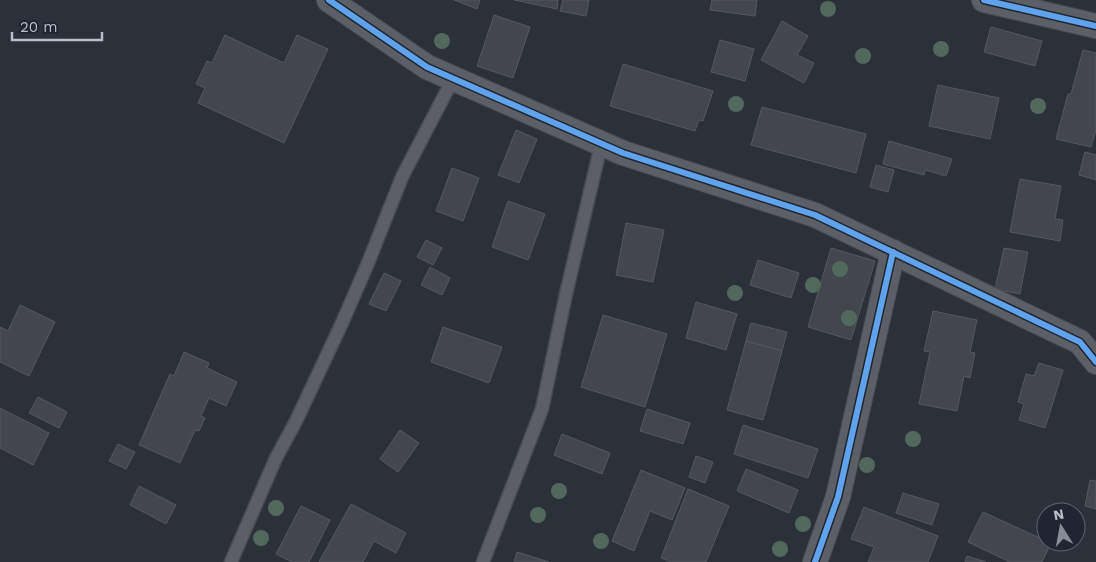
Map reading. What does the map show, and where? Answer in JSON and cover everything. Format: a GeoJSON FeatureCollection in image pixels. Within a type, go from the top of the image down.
{"type":"FeatureCollection","features":[{"type":"Feature","properties":{"kind":"street"},"geometry":{"type":"LineString","coordinates":[[329,0],[427,67],[601,145],[815,215],[1080,342],[1096,362]]}},
{"type":"Feature","properties":{"kind":"street"},"geometry":{"type":"LineString","coordinates":[[984,0],[1096,26]]}},
{"type":"Feature","properties":{"kind":"street"},"geometry":{"type":"LineString","coordinates":[[815,562],[838,497],[893,252]]}},
{"type":"Feature","properties":{"kind":"lane"},"geometry":{"type":"LineString","coordinates":[[231,562],[276,458],[296,421],[342,323],[402,177],[453,79]]}},
{"type":"Feature","properties":{"kind":"lane"},"geometry":{"type":"LineString","coordinates":[[483,562],[542,409],[566,294],[601,145]]}},
{"type":"Feature","properties":{"kind":"building"},"geometry":{"type":"Polygon","coordinates":[[[454,0],[480,0],[477,9],[454,0]]]}},
{"type":"Feature","properties":{"kind":"building"},"geometry":{"type":"Polygon","coordinates":[[[514,0],[558,0],[557,9],[514,0]]]}},
{"type":"Feature","properties":{"kind":"building"},"geometry":{"type":"Polygon","coordinates":[[[563,0],[589,0],[586,16],[560,11],[563,0]]]}},
{"type":"Feature","properties":{"kind":"building"},"geometry":{"type":"Polygon","coordinates":[[[712,0],[757,0],[755,16],[710,10],[712,0]]]}},
{"type":"Feature","properties":{"kind":"building"},"geometry":{"type":"Polygon","coordinates":[[[494,15],[530,27],[513,78],[477,66],[494,15]]]}},
{"type":"Feature","properties":{"kind":"building"},"geometry":{"type":"Polygon","coordinates":[[[782,21],[808,36],[797,55],[814,63],[804,83],[761,60],[782,21]]]}},
{"type":"Feature","properties":{"kind":"building"},"geometry":{"type":"Polygon","coordinates":[[[991,27],[1042,41],[1035,66],[984,52],[991,27]]]}},
{"type":"Feature","properties":{"kind":"building"},"geometry":{"type":"Polygon","coordinates":[[[225,35],[284,63],[297,35],[328,49],[284,143],[198,103],[205,88],[196,84],[207,61],[212,63],[225,35]]]}},
{"type":"Feature","properties":{"kind":"building"},"geometry":{"type":"Polygon","coordinates":[[[720,40],[754,49],[745,81],[711,72],[720,40]]]}},
{"type":"Feature","properties":{"kind":"building"},"geometry":{"type":"Polygon","coordinates":[[[1083,50],[1096,53],[1096,133],[1091,147],[1056,139],[1068,94],[1071,94],[1083,50]]]}},
{"type":"Feature","properties":{"kind":"building"},"geometry":{"type":"Polygon","coordinates":[[[623,64],[713,91],[703,121],[699,120],[695,131],[610,106],[623,64]]]}},
{"type":"Feature","properties":{"kind":"building"},"geometry":{"type":"Polygon","coordinates":[[[938,85],[999,98],[990,139],[929,126],[938,85]]]}},
{"type":"Feature","properties":{"kind":"building"},"geometry":{"type":"Polygon","coordinates":[[[762,107],[866,134],[856,173],[751,145],[762,107]]]}},
{"type":"Feature","properties":{"kind":"building"},"geometry":{"type":"Polygon","coordinates":[[[516,130],[537,139],[519,183],[498,175],[516,130]]]}},
{"type":"Feature","properties":{"kind":"building"},"geometry":{"type":"Polygon","coordinates":[[[889,141],[952,159],[946,176],[925,170],[924,175],[883,164],[889,141]]]}},
{"type":"Feature","properties":{"kind":"building"},"geometry":{"type":"Polygon","coordinates":[[[1085,152],[1096,155],[1096,180],[1079,175],[1085,152]]]}},
{"type":"Feature","properties":{"kind":"building"},"geometry":{"type":"Polygon","coordinates":[[[876,165],[894,170],[888,192],[870,187],[876,165]]]}},
{"type":"Feature","properties":{"kind":"building"},"geometry":{"type":"Polygon","coordinates":[[[452,168],[479,178],[463,221],[436,211],[452,168]]]}},
{"type":"Feature","properties":{"kind":"building"},"geometry":{"type":"Polygon","coordinates":[[[1020,179],[1061,186],[1055,219],[1063,220],[1060,241],[1010,232],[1020,179]]]}},
{"type":"Feature","properties":{"kind":"building"},"geometry":{"type":"Polygon","coordinates":[[[508,201],[545,214],[528,260],[492,247],[508,201]]]}},
{"type":"Feature","properties":{"kind":"building"},"geometry":{"type":"Polygon","coordinates":[[[626,223],[664,230],[653,282],[616,275],[626,223]]]}},
{"type":"Feature","properties":{"kind":"building"},"geometry":{"type":"Polygon","coordinates":[[[426,240],[442,248],[433,265],[417,257],[426,240]]]}},
{"type":"Feature","properties":{"kind":"building"},"geometry":{"type":"Polygon","coordinates":[[[831,248],[875,261],[851,340],[808,327],[831,248]]]}},
{"type":"Feature","properties":{"kind":"building"},"geometry":{"type":"Polygon","coordinates":[[[1004,248],[1028,252],[1020,294],[995,289],[1004,248]]]}},
{"type":"Feature","properties":{"kind":"building"},"geometry":{"type":"Polygon","coordinates":[[[758,260],[799,273],[791,298],[750,285],[758,260]]]}},
{"type":"Feature","properties":{"kind":"building"},"geometry":{"type":"Polygon","coordinates":[[[430,267],[450,278],[442,295],[421,285],[430,267]]]}},
{"type":"Feature","properties":{"kind":"building"},"geometry":{"type":"Polygon","coordinates":[[[384,273],[401,281],[386,311],[369,304],[384,273]]]}},
{"type":"Feature","properties":{"kind":"building"},"geometry":{"type":"Polygon","coordinates":[[[696,302],[737,314],[726,350],[686,338],[696,302]]]}},
{"type":"Feature","properties":{"kind":"building"},"geometry":{"type":"Polygon","coordinates":[[[20,305],[55,322],[29,376],[0,362],[0,327],[8,331],[20,305]]]}},
{"type":"Feature","properties":{"kind":"building"},"geometry":{"type":"Polygon","coordinates":[[[933,311],[977,320],[970,352],[975,353],[970,378],[964,376],[957,411],[919,404],[930,352],[924,351],[933,311]]]}},
{"type":"Feature","properties":{"kind":"building"},"geometry":{"type":"Polygon","coordinates":[[[603,315],[667,334],[645,407],[581,387],[603,315]]]}},
{"type":"Feature","properties":{"kind":"building"},"geometry":{"type":"Polygon","coordinates":[[[751,323],[787,332],[782,351],[746,341],[751,323]]]}},
{"type":"Feature","properties":{"kind":"building"},"geometry":{"type":"Polygon","coordinates":[[[443,327],[502,347],[489,383],[431,362],[443,327]]]}},
{"type":"Feature","properties":{"kind":"building"},"geometry":{"type":"Polygon","coordinates":[[[746,341],[782,351],[763,420],[727,410],[746,341]]]}},
{"type":"Feature","properties":{"kind":"building"},"geometry":{"type":"Polygon","coordinates":[[[184,352],[209,363],[207,368],[237,382],[226,406],[209,398],[201,416],[205,418],[199,431],[195,430],[180,463],[139,445],[170,374],[174,376],[184,352]]]}},
{"type":"Feature","properties":{"kind":"building"},"geometry":{"type":"Polygon","coordinates":[[[1039,363],[1063,370],[1045,428],[1019,420],[1024,404],[1018,402],[1026,374],[1034,376],[1039,363]]]}},
{"type":"Feature","properties":{"kind":"building"},"geometry":{"type":"Polygon","coordinates":[[[38,397],[67,412],[59,428],[29,413],[38,397]]]}},
{"type":"Feature","properties":{"kind":"building"},"geometry":{"type":"Polygon","coordinates":[[[0,408],[49,433],[33,465],[0,448],[0,408]]]}},
{"type":"Feature","properties":{"kind":"building"},"geometry":{"type":"Polygon","coordinates":[[[647,409],[690,423],[683,444],[640,431],[647,409]]]}},
{"type":"Feature","properties":{"kind":"building"},"geometry":{"type":"Polygon","coordinates":[[[743,425],[818,449],[808,478],[734,454],[743,425]]]}},
{"type":"Feature","properties":{"kind":"building"},"geometry":{"type":"Polygon","coordinates":[[[400,430],[419,443],[398,472],[380,459],[400,430]]]}},
{"type":"Feature","properties":{"kind":"building"},"geometry":{"type":"Polygon","coordinates":[[[562,434],[610,453],[602,474],[554,455],[562,434]]]}},
{"type":"Feature","properties":{"kind":"building"},"geometry":{"type":"Polygon","coordinates":[[[118,444],[135,452],[126,469],[109,461],[118,444]]]}},
{"type":"Feature","properties":{"kind":"building"},"geometry":{"type":"Polygon","coordinates":[[[696,456],[713,462],[705,483],[689,477],[696,456]]]}},
{"type":"Feature","properties":{"kind":"building"},"geometry":{"type":"Polygon","coordinates":[[[746,469],[798,490],[789,513],[737,491],[746,469]]]}},
{"type":"Feature","properties":{"kind":"building"},"geometry":{"type":"Polygon","coordinates":[[[641,470],[685,488],[672,520],[650,511],[634,551],[612,541],[641,470]]]}},
{"type":"Feature","properties":{"kind":"building"},"geometry":{"type":"Polygon","coordinates":[[[1090,480],[1096,481],[1096,509],[1086,506],[1090,480]]]}},
{"type":"Feature","properties":{"kind":"building"},"geometry":{"type":"Polygon","coordinates":[[[139,486],[176,505],[166,524],[130,505],[139,486]]]}},
{"type":"Feature","properties":{"kind":"building"},"geometry":{"type":"Polygon","coordinates":[[[688,489],[729,506],[706,562],[671,562],[661,558],[688,489]]]}},
{"type":"Feature","properties":{"kind":"building"},"geometry":{"type":"Polygon","coordinates":[[[903,493],[939,504],[932,525],[896,513],[903,493]]]}},
{"type":"Feature","properties":{"kind":"building"},"geometry":{"type":"Polygon","coordinates":[[[351,504],[406,533],[396,553],[374,541],[363,562],[319,562],[351,504]]]}},
{"type":"Feature","properties":{"kind":"building"},"geometry":{"type":"Polygon","coordinates":[[[301,506],[330,520],[309,562],[292,562],[276,554],[301,506]]]}},
{"type":"Feature","properties":{"kind":"building"},"geometry":{"type":"Polygon","coordinates":[[[864,507],[938,536],[928,562],[868,562],[874,547],[851,539],[864,507]]]}},
{"type":"Feature","properties":{"kind":"building"},"geometry":{"type":"Polygon","coordinates":[[[983,512],[1036,536],[1036,552],[1047,552],[1042,562],[1010,562],[968,542],[983,512]]]}},
{"type":"Feature","properties":{"kind":"building"},"geometry":{"type":"Polygon","coordinates":[[[517,552],[549,562],[514,562],[517,552]]]}},
{"type":"Feature","properties":{"kind":"building"},"geometry":{"type":"Polygon","coordinates":[[[967,556],[986,562],[965,562],[967,556]]]}},
{"type":"Feature","properties":{"kind":"cycle path"},"geometry":{"type":"LineString","coordinates":[[329,0],[427,67],[623,153],[815,215],[1080,342],[1096,362]]}},
{"type":"Feature","properties":{"kind":"cycle path"},"geometry":{"type":"LineString","coordinates":[[984,0],[1096,26]]}},
{"type":"Feature","properties":{"kind":"cycle path"},"geometry":{"type":"LineString","coordinates":[[815,562],[838,497],[893,252]]}}]}
